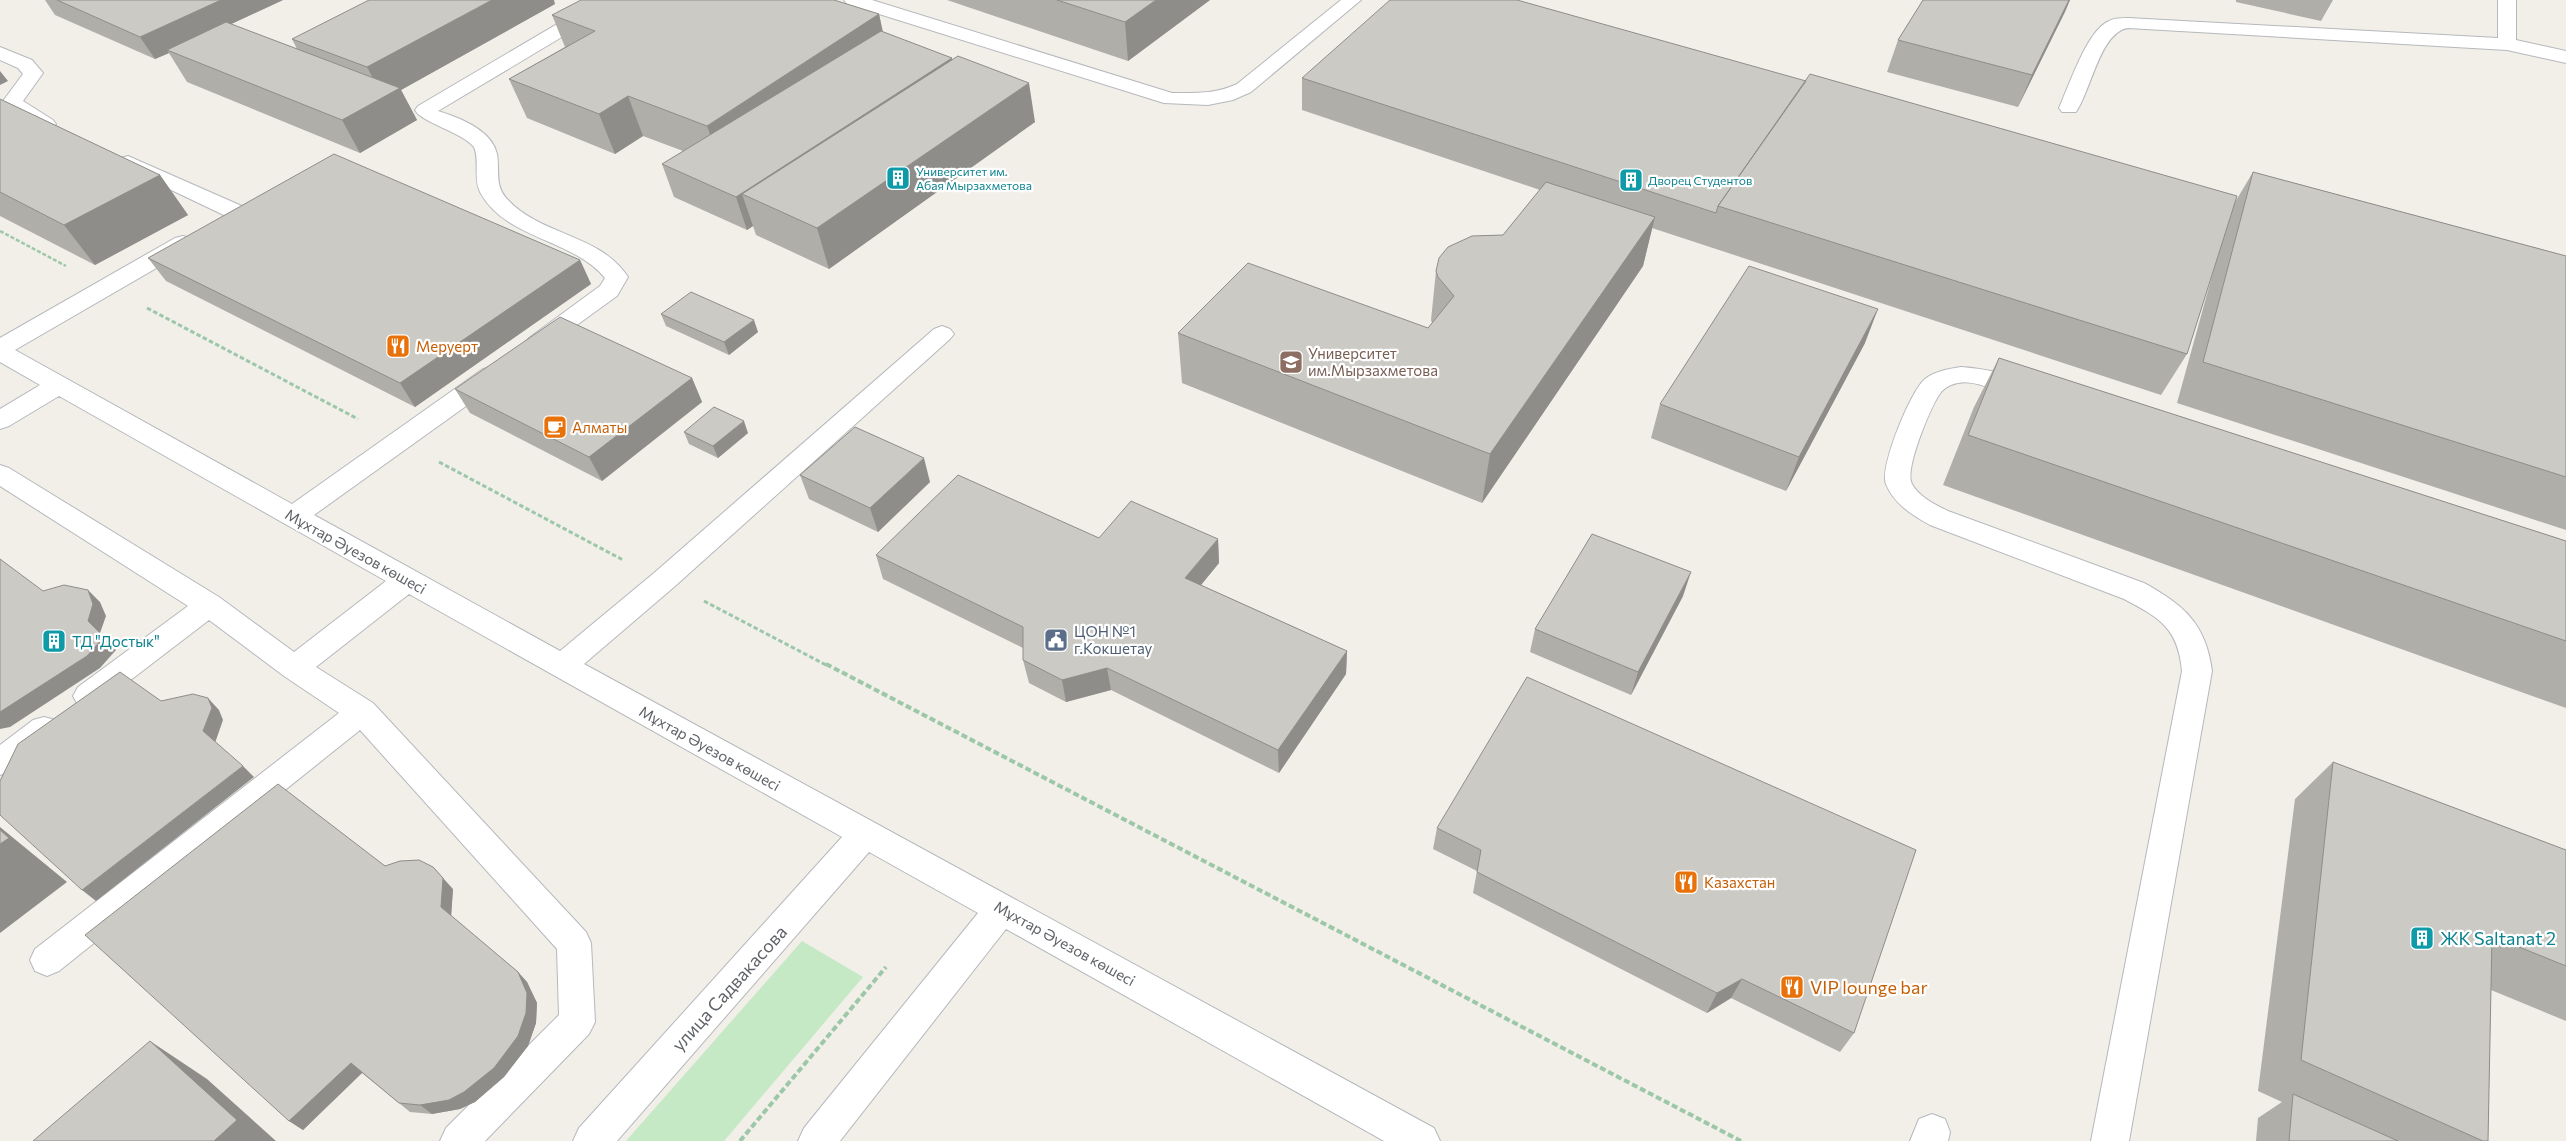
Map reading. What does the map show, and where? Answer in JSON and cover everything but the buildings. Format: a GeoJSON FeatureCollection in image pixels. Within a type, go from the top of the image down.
{"type":"FeatureCollection","features":[{"type":"Feature","properties":{"kind":"street"},"geometry":{"type":"LineString","coordinates":[[294,516],[609,291],[617,277],[601,260],[542,232],[510,212],[491,192],[486,151],[483,143],[448,120],[427,114],[425,110],[429,105],[611,0]]}},
{"type":"Feature","properties":{"kind":"street"},"geometry":{"type":"LineString","coordinates":[[853,0],[1171,99],[1221,98],[1234,94],[1352,0]]}},
{"type":"Feature","properties":{"kind":"street"},"geometry":{"type":"LineString","coordinates":[[2507,0],[2507,44]]}},
{"type":"Feature","properties":{"kind":"street"},"geometry":{"type":"LineString","coordinates":[[2070,108],[2101,37],[2114,26],[2128,22],[2507,44],[2566,57]]}},
{"type":"Feature","properties":{"kind":"street"},"geometry":{"type":"LineString","coordinates":[[0,53],[25,64],[33,73],[30,80],[13,101],[14,106],[20,111],[65,132]]}},
{"type":"Feature","properties":{"kind":"street"},"geometry":{"type":"LineString","coordinates":[[0,350],[227,218],[110,153]]}},
{"type":"Feature","properties":{"kind":"street"},"geometry":{"type":"LineString","coordinates":[[562,666],[664,580],[942,334]]}},
{"type":"Feature","properties":{"kind":"street","name":"Мұхтар Әуезов көшесі"},"geometry":{"type":"LineString","coordinates":[[0,350],[59,385],[562,666],[1421,1141]]}},
{"type":"Feature","properties":{"kind":"street"},"geometry":{"type":"LineString","coordinates":[[2049,398],[1979,377],[1960,376],[1942,379],[1930,388],[1898,466],[1897,482],[1907,496],[1920,508],[1939,518],[2134,591],[2164,607],[2184,627],[2196,650],[2197,671],[2110,1141]]}},
{"type":"Feature","properties":{"kind":"street"},"geometry":{"type":"LineString","coordinates":[[0,420],[59,385]]}},
{"type":"Feature","properties":{"kind":"street"},"geometry":{"type":"LineString","coordinates":[[0,474],[209,605],[294,668],[362,712],[574,944],[577,1022],[459,1141]]}},
{"type":"Feature","properties":{"kind":"street"},"geometry":{"type":"LineString","coordinates":[[294,668],[408,580]]}},
{"type":"Feature","properties":{"kind":"street"},"geometry":{"type":"LineString","coordinates":[[0,762],[209,605]]}},
{"type":"Feature","properties":{"kind":"street"},"geometry":{"type":"LineString","coordinates":[[47,960],[362,712]]}},
{"type":"Feature","properties":{"kind":"street","name":"улица Садвакасова"},"geometry":{"type":"LineString","coordinates":[[592,1141],[865,833]]}},
{"type":"Feature","properties":{"kind":"street"},"geometry":{"type":"LineString","coordinates":[[817,1141],[1002,908]]}},
{"type":"Feature","properties":{"kind":"path"},"geometry":{"type":"LineString","coordinates":[[0,231],[664,580],[1741,1141]]}},
{"type":"Feature","properties":{"kind":"path"},"geometry":{"type":"LineString","coordinates":[[740,1141],[886,967]]}},
{"type":"Feature","properties":{"kind":"green space"},"geometry":{"type":"Polygon","coordinates":[[[802,941],[863,977],[724,1141],[626,1141],[802,941]]]}},
{"type":"Feature","properties":{"kind":"place","name":"Университет им. Абая Мырзахметова"},"geometry":{"type":"Point","coordinates":[898,178]}},
{"type":"Feature","properties":{"kind":"place","name":"Дворец Студентов"},"geometry":{"type":"Point","coordinates":[1631,180]}},
{"type":"Feature","properties":{"kind":"place","name":"Меруерт"},"geometry":{"type":"Point","coordinates":[398,346]}},
{"type":"Feature","properties":{"kind":"place","name":"Университет им.Мырзахметова"},"geometry":{"type":"Point","coordinates":[1291,362]}},
{"type":"Feature","properties":{"kind":"place","name":"Алматы"},"geometry":{"type":"Point","coordinates":[555,427]}},
{"type":"Feature","properties":{"kind":"place","name":"ЦОН №1 г.Кокшетау"},"geometry":{"type":"Point","coordinates":[1056,640]}},
{"type":"Feature","properties":{"kind":"place","name":"ТД \"Достык\""},"geometry":{"type":"Point","coordinates":[54,641]}},
{"type":"Feature","properties":{"kind":"place","name":"Казахстан"},"geometry":{"type":"Point","coordinates":[1686,882]}},
{"type":"Feature","properties":{"kind":"place","name":"ЖК Saltanat 2"},"geometry":{"type":"Point","coordinates":[2422,938]}},
{"type":"Feature","properties":{"kind":"place","name":"VIP lounge bar"},"geometry":{"type":"Point","coordinates":[1792,987]}}]}
